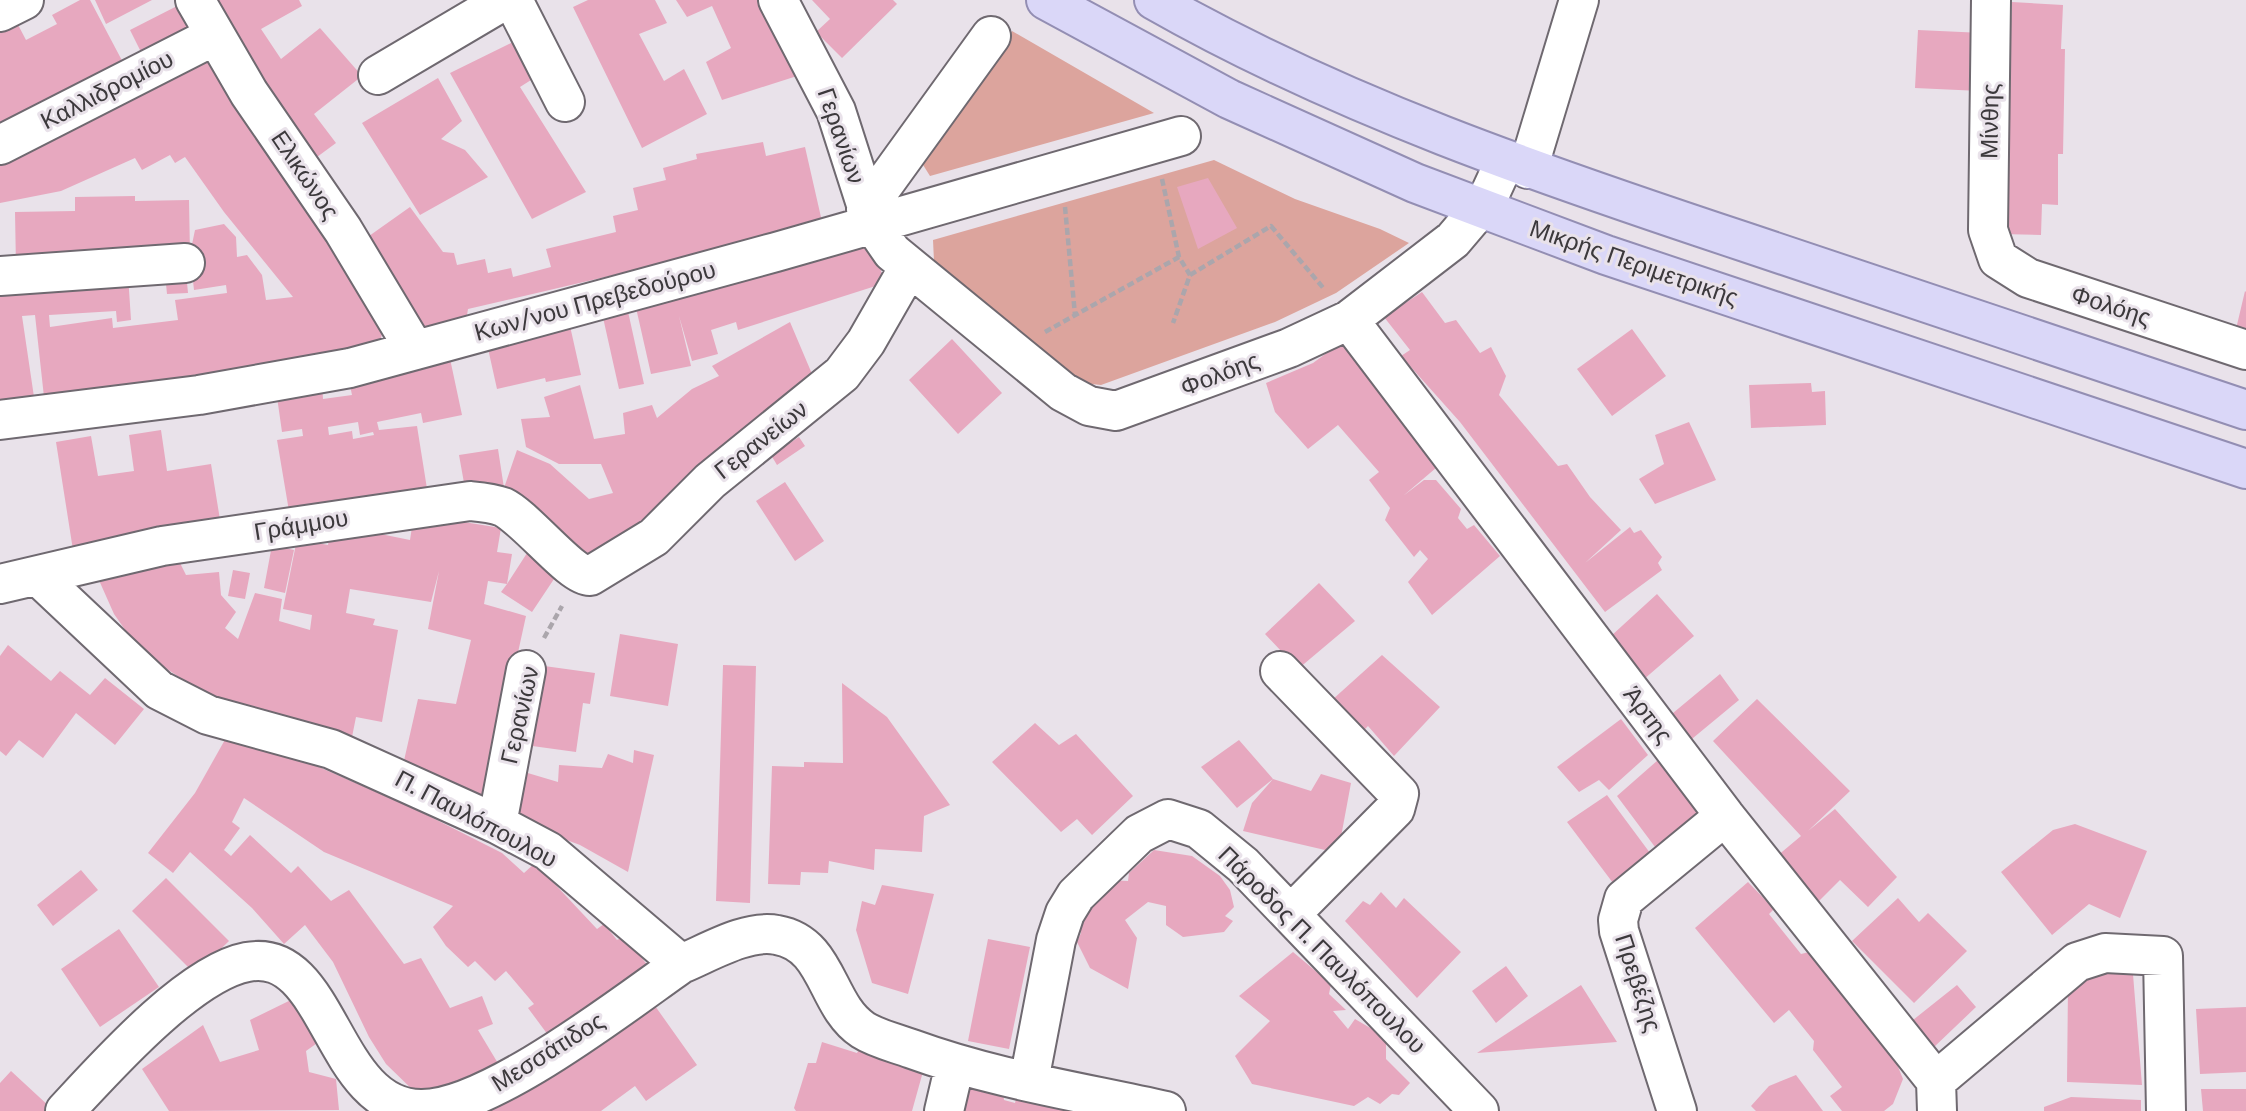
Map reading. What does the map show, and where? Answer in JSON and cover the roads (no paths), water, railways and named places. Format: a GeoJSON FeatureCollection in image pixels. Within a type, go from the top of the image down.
{"type":"FeatureCollection","features":[{"type":"Feature","properties":{"kind":"main road","name":"Μικρής Περιμετρικής"},"geometry":{"type":"LineString","coordinates":[[1046,0],[1296,132],[1481,208],[1606,255],[2246,468]]}},
{"type":"Feature","properties":{"kind":"main road"},"geometry":{"type":"LineString","coordinates":[[1154,0],[1212,32],[1324,86],[1516,165],[2246,410]]}},
{"type":"Feature","properties":{"kind":"street"},"geometry":{"type":"LineString","coordinates":[[0,12],[24,0]]}},
{"type":"Feature","properties":{"kind":"street","name":"Ελικώνος"},"geometry":{"type":"LineString","coordinates":[[195,0],[214,36],[343,230],[415,350]]}},
{"type":"Feature","properties":{"kind":"street"},"geometry":{"type":"LineString","coordinates":[[378,75],[505,0]]}},
{"type":"Feature","properties":{"kind":"street"},"geometry":{"type":"LineString","coordinates":[[513,0],[565,102]]}},
{"type":"Feature","properties":{"kind":"street","name":"Γερανίων"},"geometry":{"type":"LineString","coordinates":[[778,0],[835,111],[869,216],[892,251],[909,267]]}},
{"type":"Feature","properties":{"kind":"street","name":"Φολόης"},"geometry":{"type":"LineString","coordinates":[[909,267],[1074,399],[1100,410],[1116,411],[1289,348],[1349,320],[1453,240],[1481,208],[1516,165],[1579,0]]}},
{"type":"Feature","properties":{"kind":"street","name":"Μίνθης"},"geometry":{"type":"LineString","coordinates":[[1990,243],[1991,0]]}},
{"type":"Feature","properties":{"kind":"street","name":"Καλλιδρομίου"},"geometry":{"type":"LineString","coordinates":[[0,145],[214,36]]}},
{"type":"Feature","properties":{"kind":"street"},"geometry":{"type":"LineString","coordinates":[[869,216],[991,36]]}},
{"type":"Feature","properties":{"kind":"street","name":"Κων/νου Πρεβεδούρου"},"geometry":{"type":"LineString","coordinates":[[0,420],[269,384],[350,368],[869,216],[1167,140]]}},
{"type":"Feature","properties":{"kind":"street","name":"Φολόης"},"geometry":{"type":"LineString","coordinates":[[1990,243],[2001,263],[2028,278],[2246,350]]}},
{"type":"Feature","properties":{"kind":"street"},"geometry":{"type":"LineString","coordinates":[[0,276],[185,263]]}},
{"type":"Feature","properties":{"kind":"street","name":"Γερανείων"},"geometry":{"type":"LineString","coordinates":[[580,575],[590,576],[605,569],[654,537],[710,481],[842,374],[866,342],[909,267]]}},
{"type":"Feature","properties":{"kind":"street","name":"Άρτης"},"geometry":{"type":"LineString","coordinates":[[1349,320],[1936,1096]]}},
{"type":"Feature","properties":{"kind":"street","name":"Γράμμου"},"geometry":{"type":"LineString","coordinates":[[0,584],[162,546],[470,501],[503,507],[518,517],[580,575]]}},
{"type":"Feature","properties":{"kind":"street","name":"Π. Παυλόπουλου"},"geometry":{"type":"LineString","coordinates":[[39,577],[75,607],[138,674],[182,704],[208,715],[331,749],[497,824],[548,851],[681,964]]}},
{"type":"Feature","properties":{"kind":"street","name":"Γερανίων"},"geometry":{"type":"LineString","coordinates":[[497,824],[526,670]]}},
{"type":"Feature","properties":{"kind":"street"},"geometry":{"type":"LineString","coordinates":[[1280,671],[1399,794],[1395,809],[1292,913]]}},
{"type":"Feature","properties":{"kind":"street","name":"Πρεβέζης"},"geometry":{"type":"LineString","coordinates":[[1677,1111],[1661,1054],[1619,931],[1619,909],[1632,891],[1725,816]]}},
{"type":"Feature","properties":{"kind":"street","name":"Πάροδος Π. Παυλόπουλου"},"geometry":{"type":"LineString","coordinates":[[1029,1081],[1056,940],[1065,913],[1076,895],[1151,825],[1168,819],[1199,829],[1243,865],[1292,913],[1479,1111]]}},
{"type":"Feature","properties":{"kind":"street"},"geometry":{"type":"LineString","coordinates":[[681,964],[746,938],[776,934],[797,942],[814,956],[840,1008],[852,1022],[868,1033],[955,1064],[1166,1111]]}},
{"type":"Feature","properties":{"kind":"street"},"geometry":{"type":"LineString","coordinates":[[1936,1096],[2077,962],[2105,953],[2163,956],[2166,1111]]}},
{"type":"Feature","properties":{"kind":"street","name":"Μεσσάτιδος"},"geometry":{"type":"LineString","coordinates":[[65,1111],[117,1054],[165,1011],[209,980],[248,962],[273,964],[301,982],[318,1005],[346,1059],[368,1085],[378,1095],[403,1108],[422,1109],[463,1101],[500,1084],[681,964]]}},
{"type":"Feature","properties":{"kind":"street"},"geometry":{"type":"LineString","coordinates":[[944,1111],[955,1064]]}}]}
